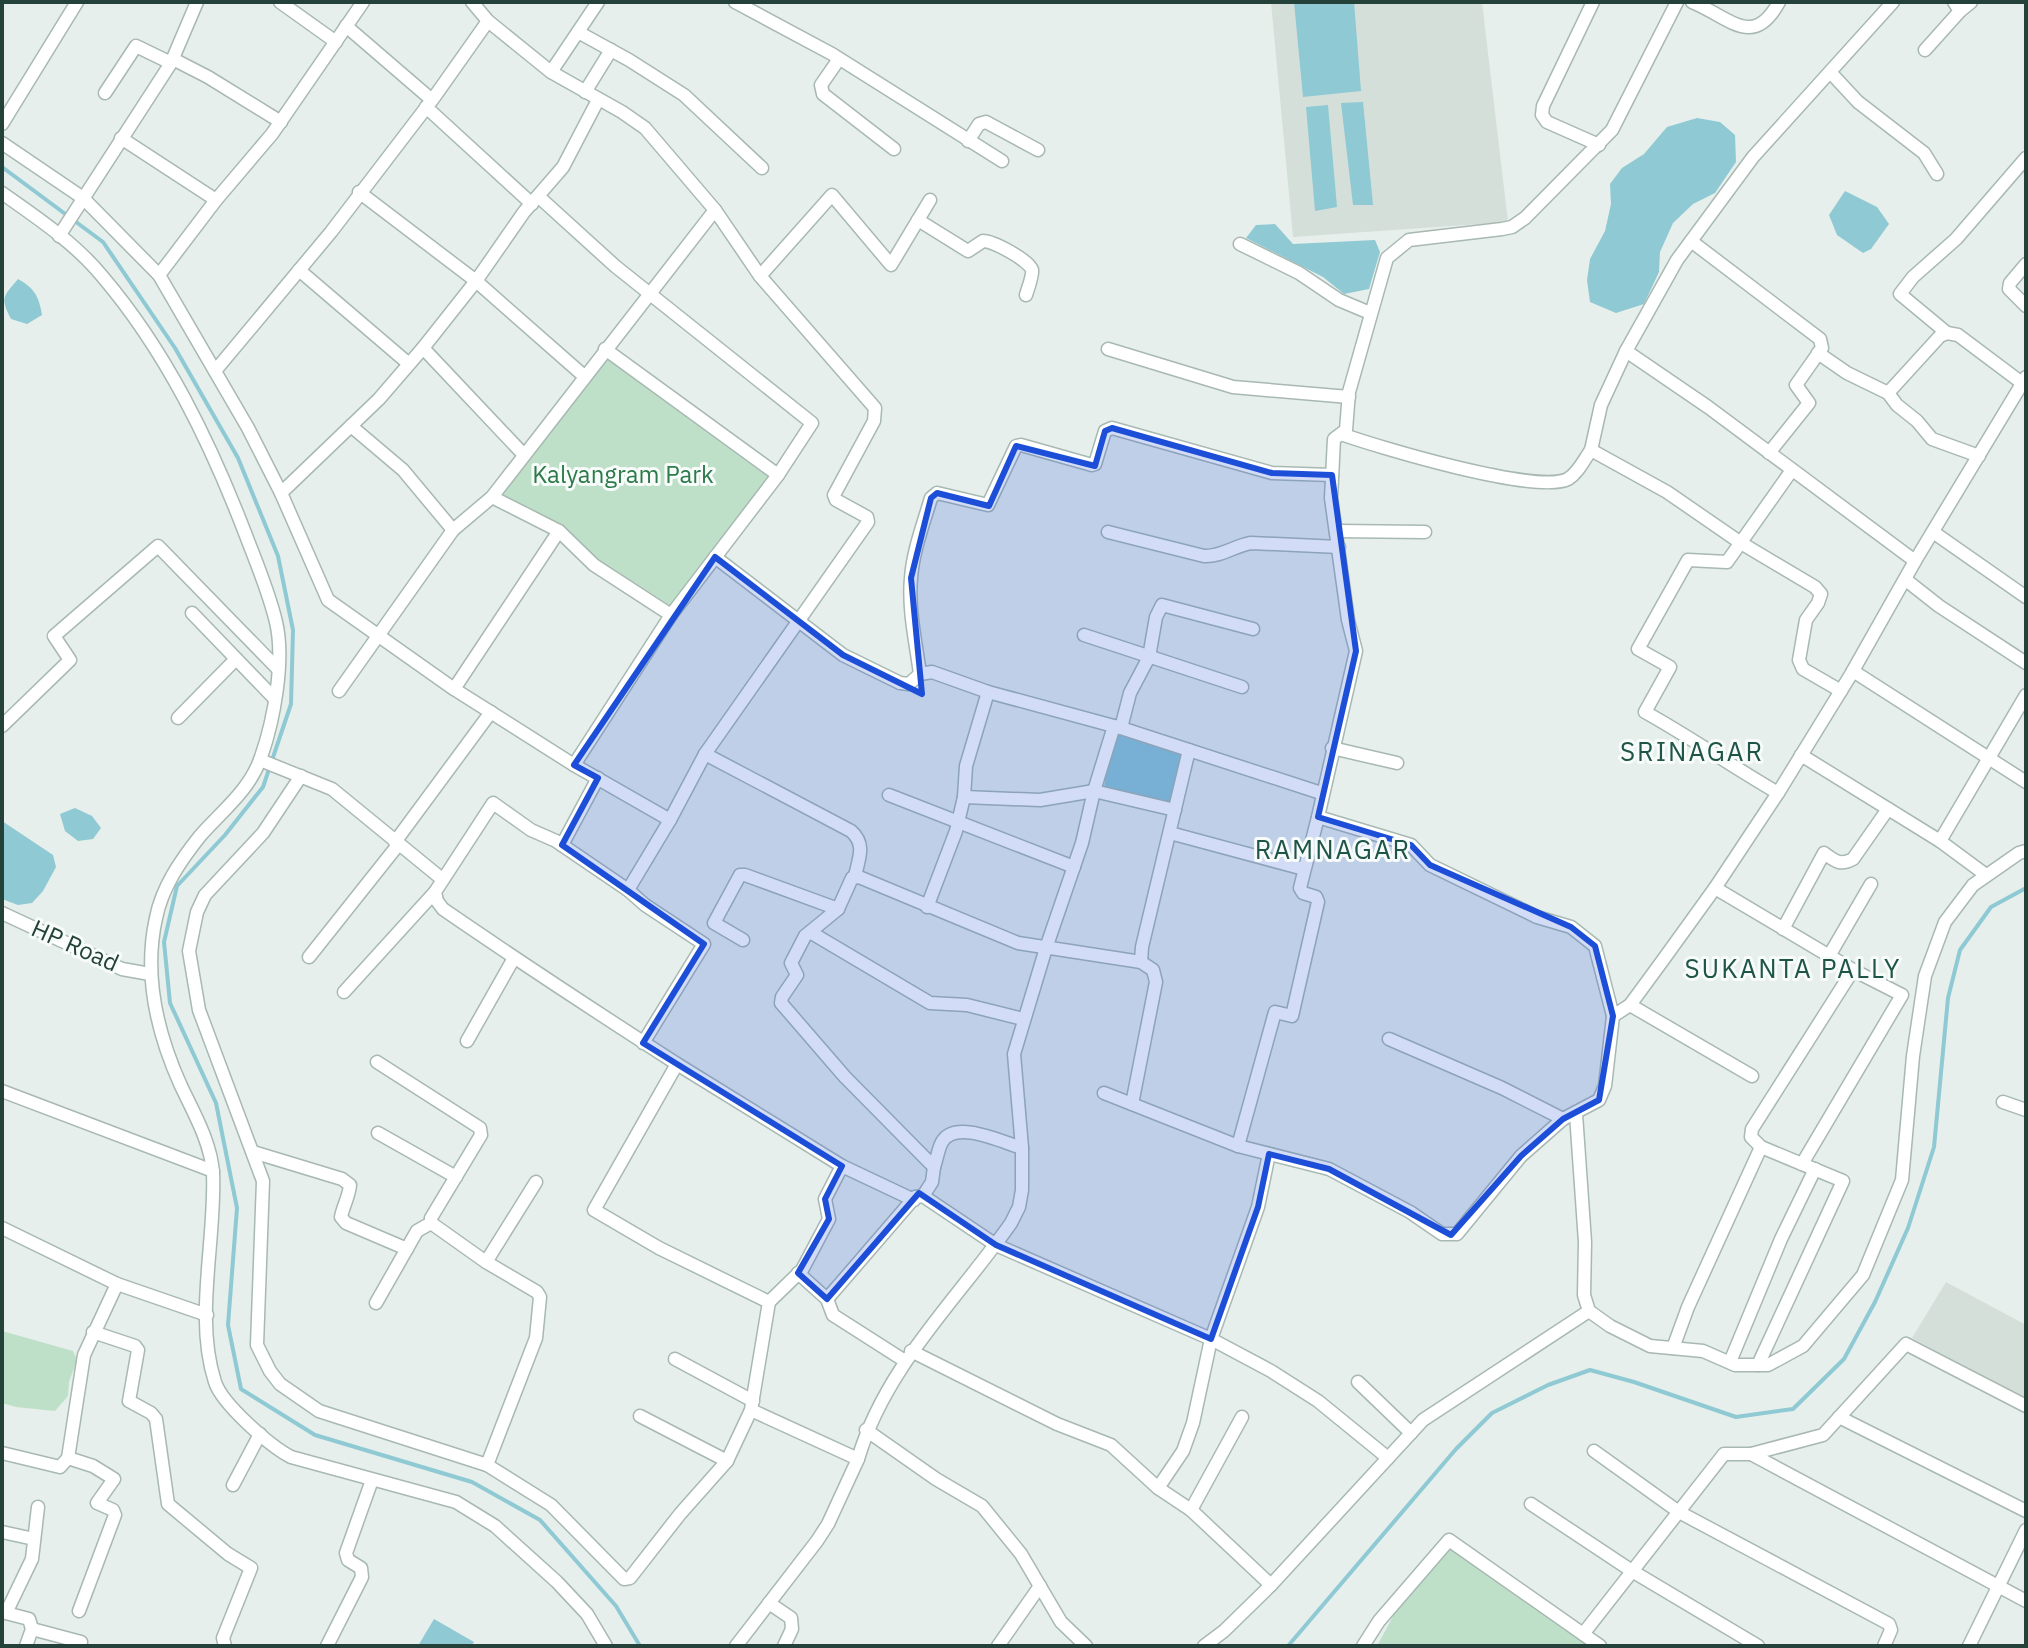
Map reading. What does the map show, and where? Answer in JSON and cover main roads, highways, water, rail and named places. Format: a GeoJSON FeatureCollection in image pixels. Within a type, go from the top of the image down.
{"type":"FeatureCollection","features":[{"type":"Feature","properties":{"kind":"water"},"geometry":{"type":"Polygon","coordinates":[[[1294,2],[1354,2],[1361,91],[1303,97],[1294,2]]]}},
{"type":"Feature","properties":{"kind":"water"},"geometry":{"type":"Polygon","coordinates":[[[1363,102],[1373,205],[1353,205],[1341,103],[1363,102]]]}},
{"type":"Feature","properties":{"kind":"water"},"geometry":{"type":"Polygon","coordinates":[[[1328,105],[1337,207],[1315,211],[1306,107],[1328,105]]]}},
{"type":"Feature","properties":{"kind":"water"},"geometry":{"type":"Polygon","coordinates":[[[1697,118],[1720,122],[1735,135],[1736,162],[1715,193],[1693,204],[1673,223],[1660,252],[1659,272],[1644,304],[1616,313],[1590,302],[1587,280],[1590,259],[1605,231],[1611,204],[1610,184],[1622,168],[1644,154],[1667,127],[1697,118]]]}},
{"type":"Feature","properties":{"kind":"water"},"geometry":{"type":"Polygon","coordinates":[[[1845,191],[1877,207],[1889,224],[1871,249],[1863,253],[1837,235],[1829,215],[1845,191]]]}},
{"type":"Feature","properties":{"kind":"water"},"geometry":{"type":"Polygon","coordinates":[[[1275,224],[1293,244],[1375,240],[1380,252],[1369,289],[1344,294],[1323,277],[1246,238],[1256,225],[1275,224]]]}},
{"type":"Feature","properties":{"kind":"water"},"geometry":{"type":"Polygon","coordinates":[[[18,279],[35,293],[41,308],[42,315],[27,324],[11,319],[4,301],[18,279]]]}},
{"type":"Feature","properties":{"kind":"water"},"geometry":{"type":"Polygon","coordinates":[[[1119,733],[1183,752],[1173,804],[1104,787],[1107,766],[1119,733]]]}},
{"type":"Feature","properties":{"kind":"water"},"geometry":{"type":"Polygon","coordinates":[[[75,808],[92,816],[101,828],[93,839],[78,841],[65,831],[60,814],[75,808]]]}},
{"type":"Feature","properties":{"kind":"water"},"geometry":{"type":"Polygon","coordinates":[[[2,821],[53,855],[56,867],[43,891],[32,903],[18,905],[2,899],[2,821]]]}},
{"type":"Feature","properties":{"kind":"water"},"geometry":{"type":"Polygon","coordinates":[[[434,1619],[474,1642],[471,1646],[418,1646],[434,1619]]]}},
{"type":"Feature","properties":{"kind":"waterway"},"geometry":{"type":"LineString","coordinates":[[2,167],[103,242],[175,348],[238,458],[278,556],[293,630],[291,704],[263,787],[225,835],[177,886],[164,942],[170,1003],[216,1103],[237,1208],[228,1325],[241,1389],[315,1435],[472,1482],[540,1520],[616,1606],[640,1646]]}},
{"type":"Feature","properties":{"kind":"waterway"},"geometry":{"type":"LineString","coordinates":[[1288,1646],[1456,1449],[1492,1413],[1548,1385],[1590,1370],[1736,1417],[1793,1409],[1844,1359],[1875,1302],[1908,1228],[1934,1147],[1948,998],[1960,950],[1991,907],[2026,888]]}},
{"type":"Feature","properties":{"kind":"district","name":"SRINAGAR"},"geometry":{"type":"Point","coordinates":[1692,752]}},
{"type":"Feature","properties":{"kind":"district","name":"RAMNAGAR"},"geometry":{"type":"Point","coordinates":[1333,850]}},
{"type":"Feature","properties":{"kind":"district","name":"SUKANTA PALLY"},"geometry":{"type":"Point","coordinates":[1793,969]}},
{"type":"Feature","properties":{"kind":"park label","name":"Kalyangram Park"},"geometry":{"type":"Point","coordinates":[623,475]}}]}
